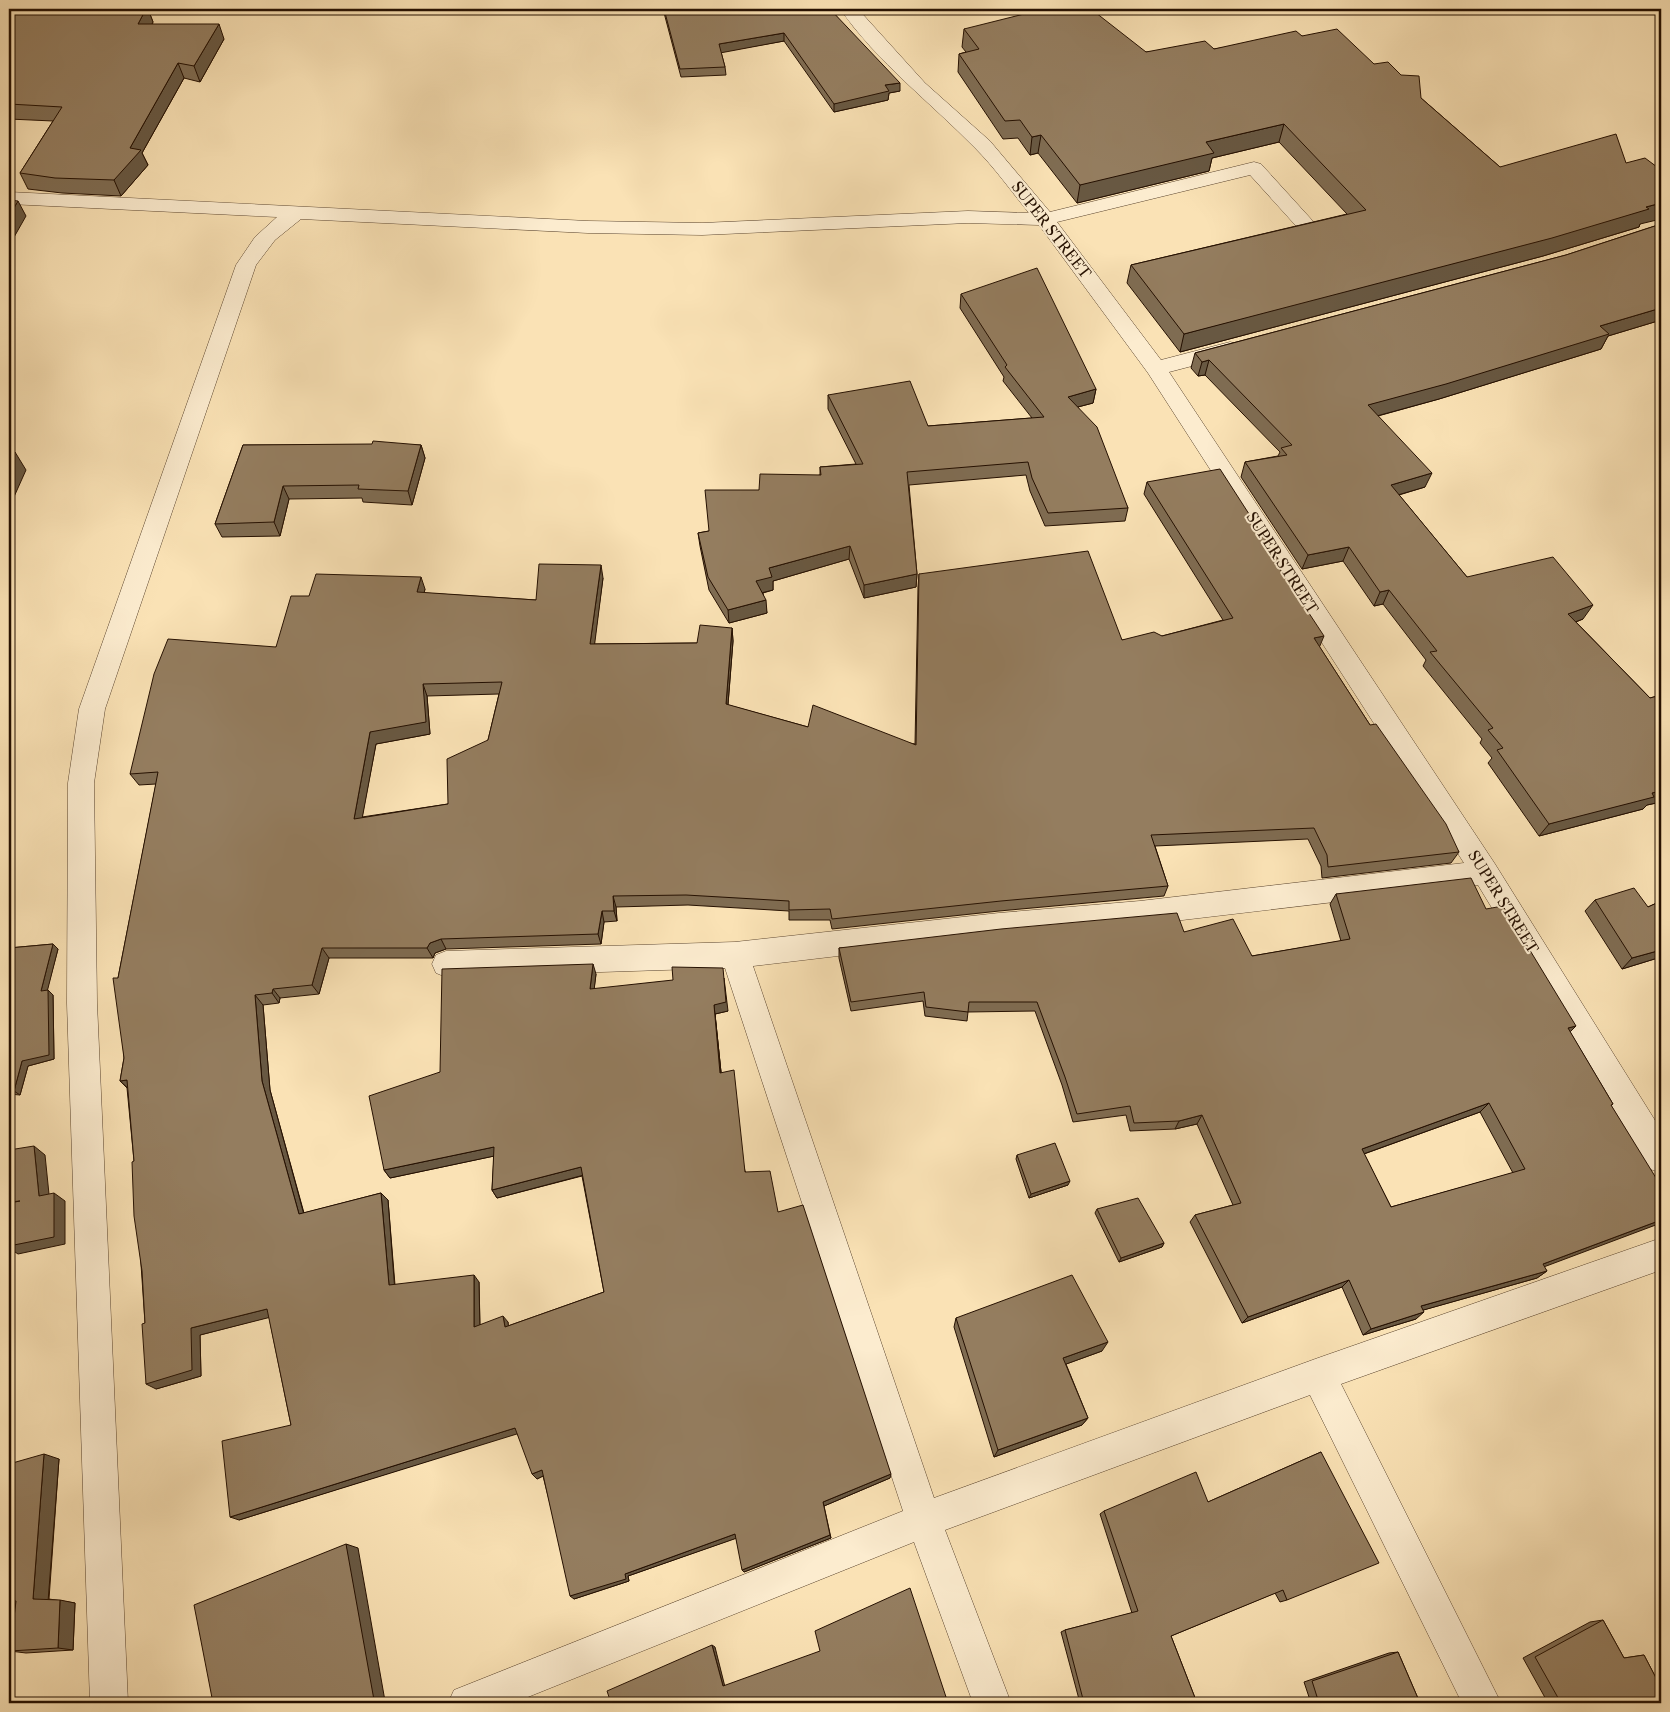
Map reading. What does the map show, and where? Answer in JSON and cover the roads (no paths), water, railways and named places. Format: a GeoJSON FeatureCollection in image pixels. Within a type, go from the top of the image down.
{"type":"FeatureCollection","features":[{"type":"Feature","properties":{"kind":"street","name":"SUPER STREET"},"geometry":{"type":"LineString","coordinates":[[849,9],[873,38],[919,87],[983,145],[1045,219],[1156,368],[1485,872],[1661,1158]]}},
{"type":"Feature","properties":{"kind":"street"},"geometry":{"type":"LineString","coordinates":[[9,198],[643,229],[702,229],[968,218],[1045,219],[1254,168],[1304,222]]}},
{"type":"Feature","properties":{"kind":"street"},"geometry":{"type":"LineString","coordinates":[[109,1703],[82,1003],[81,783],[92,709],[246,265],[257,246],[270,232],[297,212]]}},
{"type":"Feature","properties":{"kind":"street"},"geometry":{"type":"LineString","coordinates":[[1156,368],[1253,343]]}},
{"type":"Feature","properties":{"kind":"street"},"geometry":{"type":"LineString","coordinates":[[446,964],[735,955],[999,925],[1140,913],[1485,872]]}},
{"type":"Feature","properties":{"kind":"street"},"geometry":{"type":"LineString","coordinates":[[735,955],[924,1520],[992,1703]]}},
{"type":"Feature","properties":{"kind":"street"},"geometry":{"type":"LineString","coordinates":[[467,1703],[924,1520],[1318,1375],[1661,1254]]}},
{"type":"Feature","properties":{"kind":"street"},"geometry":{"type":"LineString","coordinates":[[1318,1375],[1482,1703]]}}]}
